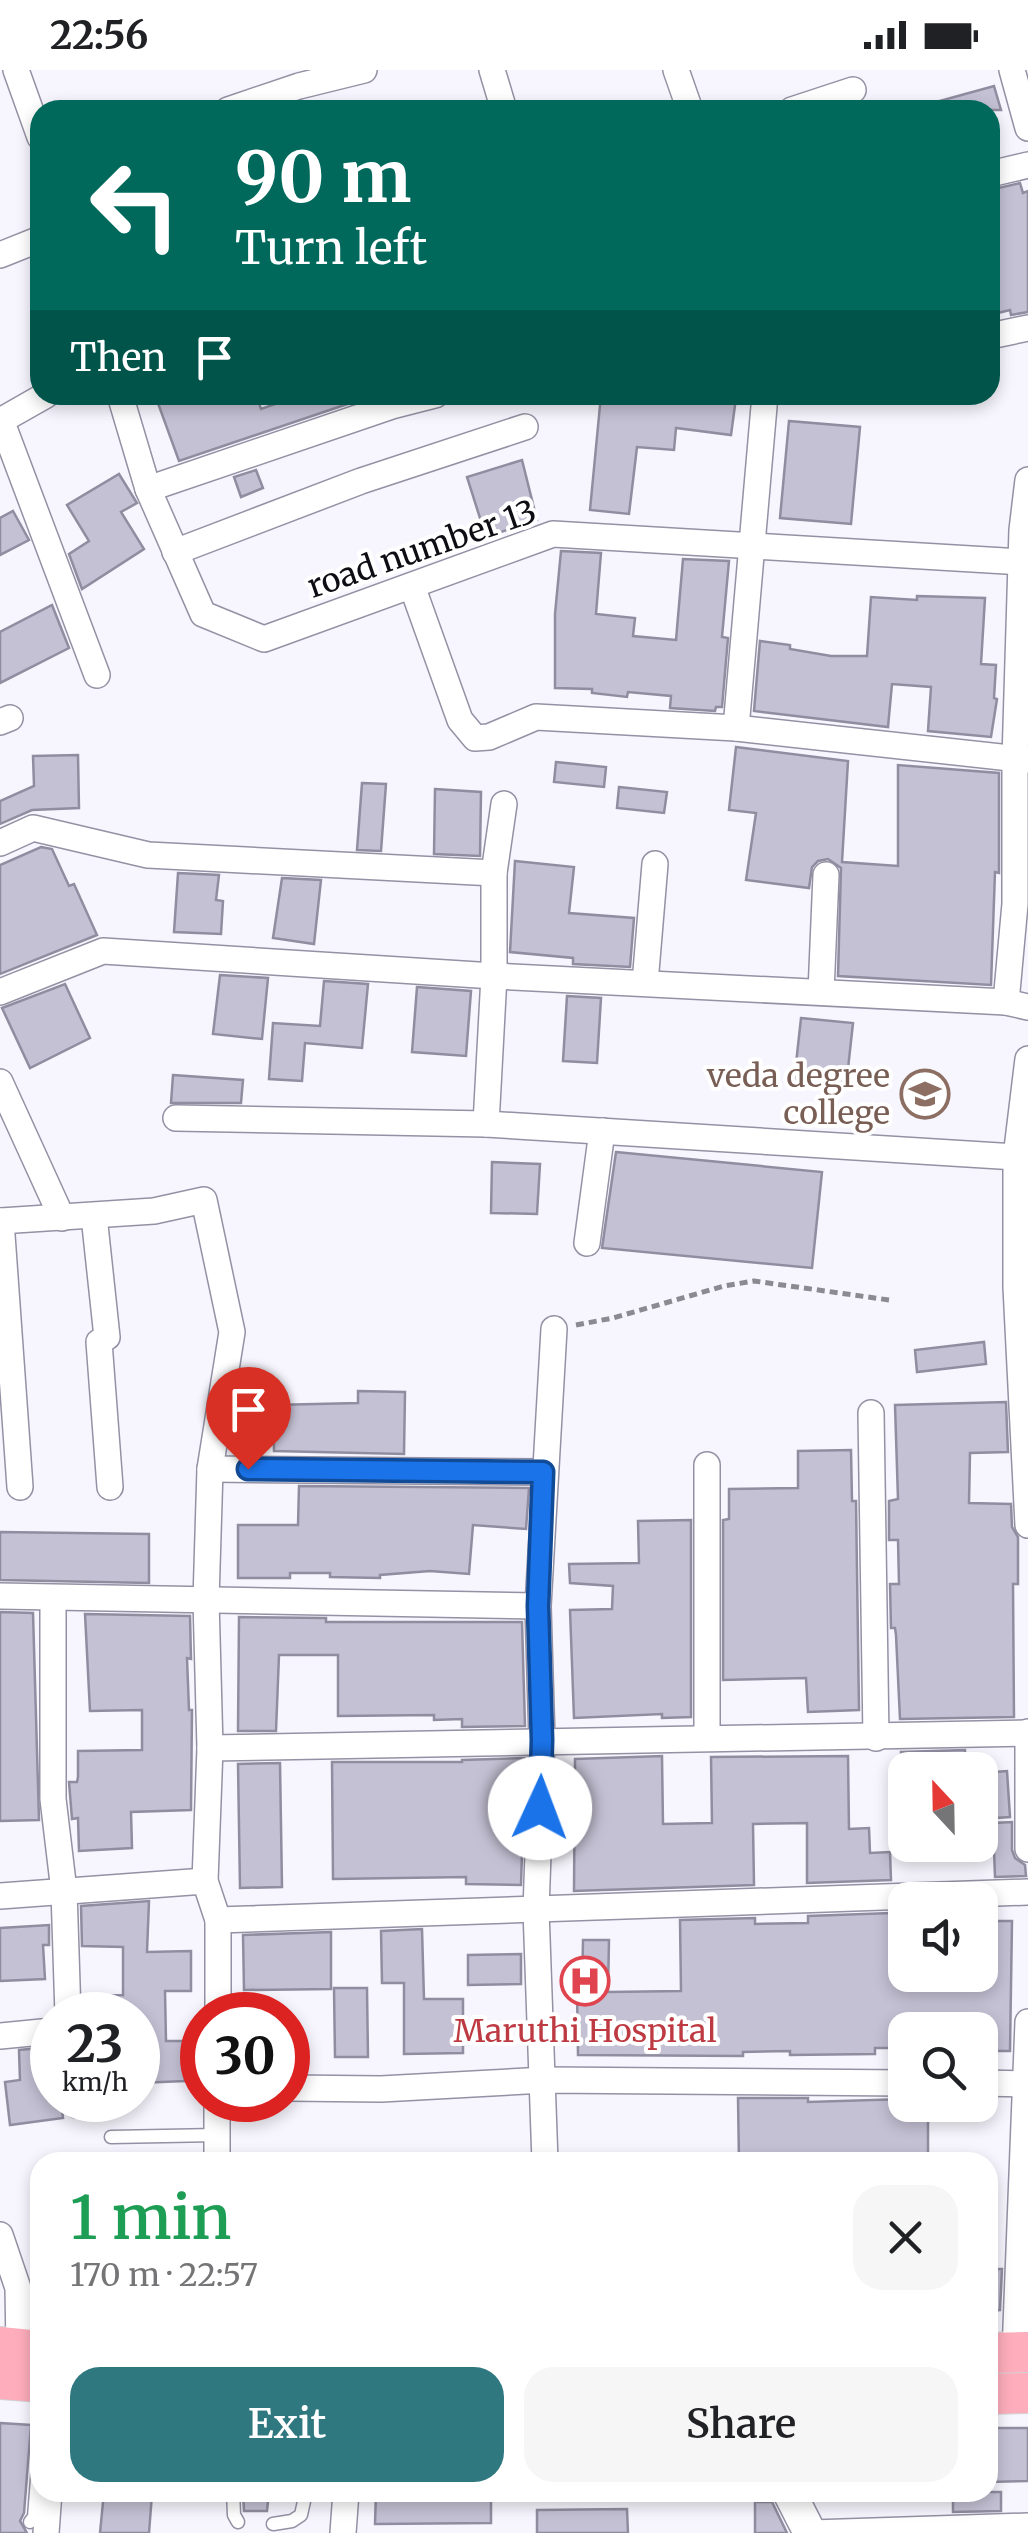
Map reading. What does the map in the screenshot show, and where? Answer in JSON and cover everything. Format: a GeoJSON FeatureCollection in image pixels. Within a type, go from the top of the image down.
{"type":"FeatureCollection","features":[{"type":"Feature","properties":{"kind":"main road"},"geometry":{"type":"LineString","coordinates":[[998,2394],[1028,2393]]}},
{"type":"Feature","properties":{"kind":"street"},"geometry":{"type":"LineString","coordinates":[[16,70],[30,109]]}},
{"type":"Feature","properties":{"kind":"street"},"geometry":{"type":"LineString","coordinates":[[302,98],[364,70]]}},
{"type":"Feature","properties":{"kind":"street"},"geometry":{"type":"LineString","coordinates":[[492,70],[501,100]]}},
{"type":"Feature","properties":{"kind":"street"},"geometry":{"type":"LineString","coordinates":[[676,70],[686,100]]}},
{"type":"Feature","properties":{"kind":"street"},"geometry":{"type":"LineString","coordinates":[[1012,70],[1028,128]]}},
{"type":"Feature","properties":{"kind":"street"},"geometry":{"type":"LineString","coordinates":[[822,100],[853,90]]}},
{"type":"Feature","properties":{"kind":"street"},"geometry":{"type":"LineString","coordinates":[[1000,172],[1028,165]]}},
{"type":"Feature","properties":{"kind":"street"},"geometry":{"type":"LineString","coordinates":[[0,255],[30,243]]}},
{"type":"Feature","properties":{"kind":"street"},"geometry":{"type":"LineString","coordinates":[[1000,334],[1028,328]]}},
{"type":"Feature","properties":{"kind":"street"},"geometry":{"type":"LineString","coordinates":[[30,404],[0,420],[97,675]]}},
{"type":"Feature","properties":{"kind":"street","name":"road number 13"},"geometry":{"type":"LineString","coordinates":[[123,405],[148,489],[203,614],[264,639],[553,534],[1023,562]]}},
{"type":"Feature","properties":{"kind":"street"},"geometry":{"type":"LineString","coordinates":[[148,489],[377,405]]}},
{"type":"Feature","properties":{"kind":"street"},"geometry":{"type":"LineString","coordinates":[[736,728],[765,405]]}},
{"type":"Feature","properties":{"kind":"street"},"geometry":{"type":"LineString","coordinates":[[175,552],[361,481],[526,426]]}},
{"type":"Feature","properties":{"kind":"street"},"geometry":{"type":"LineString","coordinates":[[0,992],[103,951],[1017,1004],[1022,905],[1023,562],[1028,480]]}},
{"type":"Feature","properties":{"kind":"street"},"geometry":{"type":"LineString","coordinates":[[412,586],[460,720],[475,738],[489,737],[536,717],[736,728],[1021,759]]}},
{"type":"Feature","properties":{"kind":"street"},"geometry":{"type":"LineString","coordinates":[[486,1124],[494,976],[494,873],[504,804]]}},
{"type":"Feature","properties":{"kind":"street"},"geometry":{"type":"LineString","coordinates":[[0,843],[33,828],[148,855],[494,873]]}},
{"type":"Feature","properties":{"kind":"street"},"geometry":{"type":"LineString","coordinates":[[644,983],[654,864]]}},
{"type":"Feature","properties":{"kind":"street"},"geometry":{"type":"LineString","coordinates":[[822,992],[826,875]]}},
{"type":"Feature","properties":{"kind":"street"},"geometry":{"type":"LineString","coordinates":[[1028,1059],[1016,1157],[1028,1525]]}},
{"type":"Feature","properties":{"kind":"street"},"geometry":{"type":"LineString","coordinates":[[0,1082],[10,1124],[62,1218]]}},
{"type":"Feature","properties":{"kind":"street"},"geometry":{"type":"LineString","coordinates":[[176,1118],[486,1124],[1016,1157]]}},
{"type":"Feature","properties":{"kind":"street"},"geometry":{"type":"LineString","coordinates":[[588,1243],[602,1131]]}},
{"type":"Feature","properties":{"kind":"street"},"geometry":{"type":"LineString","coordinates":[[20,1487],[0,1221],[154,1212],[204,1200],[232,1332],[210,1469],[206,1600],[210,1748],[204,1881],[218,1920],[218,1992]]}},
{"type":"Feature","properties":{"kind":"street"},"geometry":{"type":"LineString","coordinates":[[94,1216],[99,1288],[107,1328],[106,1338],[99,1342],[110,1487]]}},
{"type":"Feature","properties":{"kind":"street"},"geometry":{"type":"LineString","coordinates":[[545,2152],[536,1910],[542,1740],[538,1606],[554,1329]]}},
{"type":"Feature","properties":{"kind":"street"},"geometry":{"type":"LineString","coordinates":[[871,1414],[876,1738]]}},
{"type":"Feature","properties":{"kind":"street"},"geometry":{"type":"LineString","coordinates":[[707,1465],[708,1738]]}},
{"type":"Feature","properties":{"kind":"street"},"geometry":{"type":"LineString","coordinates":[[210,1469],[543,1472]]}},
{"type":"Feature","properties":{"kind":"street"},"geometry":{"type":"LineString","coordinates":[[0,1596],[538,1606]]}},
{"type":"Feature","properties":{"kind":"street"},"geometry":{"type":"LineString","coordinates":[[53,1598],[52,1799],[64,1891],[67,1992]]}},
{"type":"Feature","properties":{"kind":"street"},"geometry":{"type":"LineString","coordinates":[[210,1748],[542,1740],[876,1738],[1028,1732],[1028,1849]]}},
{"type":"Feature","properties":{"kind":"street"},"geometry":{"type":"LineString","coordinates":[[0,1896],[204,1881]]}},
{"type":"Feature","properties":{"kind":"street"},"geometry":{"type":"LineString","coordinates":[[218,1920],[1028,1892]]}},
{"type":"Feature","properties":{"kind":"street"},"geometry":{"type":"LineString","coordinates":[[1010,2352],[1028,2022]]}},
{"type":"Feature","properties":{"kind":"street"},"geometry":{"type":"LineString","coordinates":[[0,2036],[30,2034]]}},
{"type":"Feature","properties":{"kind":"street"},"geometry":{"type":"LineString","coordinates":[[310,2088],[381,2089],[544,2080],[888,2083]]}},
{"type":"Feature","properties":{"kind":"street"},"geometry":{"type":"LineString","coordinates":[[998,2083],[1024,2084]]}},
{"type":"Feature","properties":{"kind":"street"},"geometry":{"type":"LineString","coordinates":[[217,2122],[217,2152]]}},
{"type":"Feature","properties":{"kind":"street"},"geometry":{"type":"LineString","coordinates":[[0,2236],[18,2288],[15,2356]]}},
{"type":"Feature","properties":{"kind":"street"},"geometry":{"type":"LineString","coordinates":[[38,2527],[46,2502]]}},
{"type":"Feature","properties":{"kind":"street"},"geometry":{"type":"LineString","coordinates":[[343,2533],[345,2502]]}},
{"type":"Feature","properties":{"kind":"street"},"geometry":{"type":"LineString","coordinates":[[794,2502],[811,2533],[1028,2526]]}},
{"type":"Feature","properties":{"kind":"lane"},"geometry":{"type":"LineString","coordinates":[[111,2137],[217,2135]]}},
{"type":"Feature","properties":{"kind":"lane"},"geometry":{"type":"LineString","coordinates":[[35,2502],[38,2527]]}},
{"type":"Feature","properties":{"kind":"lane"},"geometry":{"type":"LineString","coordinates":[[233,2502],[238,2522]]}},
{"type":"Feature","properties":{"kind":"lane"},"geometry":{"type":"LineString","coordinates":[[273,2524],[292,2522],[301,2516],[304,2502]]}},
{"type":"Feature","properties":{"kind":"path"},"geometry":{"type":"LineString","coordinates":[[554,1329],[613,1318],[754,1281],[889,1300]]}},
{"type":"Feature","properties":{"kind":"building"},"geometry":{"type":"Polygon","coordinates":[[[994,86],[998,100],[943,100],[994,86]]]}},
{"type":"Feature","properties":{"kind":"building"},"geometry":{"type":"Polygon","coordinates":[[[1020,183],[1023,193],[1028,191],[1028,312],[1011,315],[1010,310],[1000,312],[1000,188],[1020,183]]]}},
{"type":"Feature","properties":{"kind":"building"},"geometry":{"type":"Polygon","coordinates":[[[159,405],[260,405],[261,409],[272,405],[344,405],[179,461],[159,405]]]}},
{"type":"Feature","properties":{"kind":"building"},"geometry":{"type":"Polygon","coordinates":[[[600,405],[735,405],[731,435],[676,428],[674,450],[637,447],[629,514],[590,510],[600,405]]]}},
{"type":"Feature","properties":{"kind":"building"},"geometry":{"type":"Polygon","coordinates":[[[789,421],[860,427],[851,524],[780,518],[789,421]]]}},
{"type":"Feature","properties":{"kind":"building"},"geometry":{"type":"Polygon","coordinates":[[[522,460],[537,520],[486,537],[467,477],[522,460]]]}},
{"type":"Feature","properties":{"kind":"building"},"geometry":{"type":"Polygon","coordinates":[[[256,470],[263,488],[241,497],[234,477],[256,470]]]}},
{"type":"Feature","properties":{"kind":"building"},"geometry":{"type":"Polygon","coordinates":[[[119,474],[137,503],[121,512],[144,549],[82,589],[69,554],[89,541],[67,505],[119,474]]]}},
{"type":"Feature","properties":{"kind":"building"},"geometry":{"type":"Polygon","coordinates":[[[13,511],[29,540],[0,555],[0,518],[13,511]]]}},
{"type":"Feature","properties":{"kind":"building"},"geometry":{"type":"Polygon","coordinates":[[[561,551],[601,553],[596,614],[635,618],[633,636],[676,640],[683,559],[729,561],[722,637],[728,638],[722,707],[715,711],[670,708],[671,696],[628,692],[627,697],[592,693],[592,689],[555,688],[555,614],[561,551]]]}},
{"type":"Feature","properties":{"kind":"building"},"geometry":{"type":"Polygon","coordinates":[[[917,596],[985,598],[981,664],[996,665],[997,699],[991,737],[928,731],[931,687],[892,684],[888,727],[754,711],[760,641],[831,656],[867,656],[871,597],[917,600],[917,596]]]}},
{"type":"Feature","properties":{"kind":"building"},"geometry":{"type":"Polygon","coordinates":[[[52,605],[69,648],[0,683],[0,632],[52,605]]]}},
{"type":"Feature","properties":{"kind":"building"},"geometry":{"type":"Polygon","coordinates":[[[736,747],[848,761],[842,862],[898,866],[898,765],[999,773],[999,873],[995,872],[991,985],[838,976],[841,868],[828,859],[818,861],[812,867],[809,888],[746,880],[756,813],[729,810],[736,747]]]}},
{"type":"Feature","properties":{"kind":"building"},"geometry":{"type":"Polygon","coordinates":[[[78,755],[79,808],[32,810],[0,824],[0,801],[34,786],[33,756],[78,755]]]}},
{"type":"Feature","properties":{"kind":"building"},"geometry":{"type":"Polygon","coordinates":[[[556,762],[606,767],[604,787],[554,782],[556,762]]]}},
{"type":"Feature","properties":{"kind":"building"},"geometry":{"type":"Polygon","coordinates":[[[362,783],[386,784],[381,851],[357,850],[362,783]]]}},
{"type":"Feature","properties":{"kind":"building"},"geometry":{"type":"Polygon","coordinates":[[[619,787],[667,792],[664,813],[617,808],[619,787]]]}},
{"type":"Feature","properties":{"kind":"building"},"geometry":{"type":"Polygon","coordinates":[[[435,789],[481,792],[480,856],[434,854],[435,789]]]}},
{"type":"Feature","properties":{"kind":"building"},"geometry":{"type":"Polygon","coordinates":[[[41,847],[52,849],[69,886],[74,884],[97,935],[0,974],[0,865],[41,847]]]}},
{"type":"Feature","properties":{"kind":"building"},"geometry":{"type":"Polygon","coordinates":[[[515,861],[574,867],[569,913],[634,918],[630,967],[573,964],[573,958],[510,952],[515,861]]]}},
{"type":"Feature","properties":{"kind":"building"},"geometry":{"type":"Polygon","coordinates":[[[178,873],[219,875],[216,900],[223,901],[221,934],[174,932],[178,873]]]}},
{"type":"Feature","properties":{"kind":"building"},"geometry":{"type":"Polygon","coordinates":[[[282,878],[321,880],[314,944],[273,938],[282,878]]]}},
{"type":"Feature","properties":{"kind":"building"},"geometry":{"type":"Polygon","coordinates":[[[220,975],[268,978],[262,1039],[213,1034],[220,975]]]}},
{"type":"Feature","properties":{"kind":"building"},"geometry":{"type":"Polygon","coordinates":[[[324,981],[368,984],[362,1048],[305,1043],[302,1081],[269,1079],[273,1023],[320,1026],[324,981]]]}},
{"type":"Feature","properties":{"kind":"building"},"geometry":{"type":"Polygon","coordinates":[[[65,984],[90,1038],[30,1068],[2,1008],[65,984]]]}},
{"type":"Feature","properties":{"kind":"building"},"geometry":{"type":"Polygon","coordinates":[[[417,987],[471,991],[466,1056],[412,1052],[417,987]]]}},
{"type":"Feature","properties":{"kind":"building"},"geometry":{"type":"Polygon","coordinates":[[[567,996],[601,998],[597,1063],[563,1061],[567,996]]]}},
{"type":"Feature","properties":{"kind":"building"},"geometry":{"type":"Polygon","coordinates":[[[801,1018],[853,1023],[846,1087],[794,1082],[801,1018]]]}},
{"type":"Feature","properties":{"kind":"building"},"geometry":{"type":"Polygon","coordinates":[[[173,1075],[243,1080],[241,1103],[171,1103],[173,1075]]]}},
{"type":"Feature","properties":{"kind":"building"},"geometry":{"type":"Polygon","coordinates":[[[616,1152],[822,1172],[812,1268],[602,1248],[616,1152]]]}},
{"type":"Feature","properties":{"kind":"building"},"geometry":{"type":"Polygon","coordinates":[[[492,1162],[540,1164],[537,1214],[491,1213],[492,1162]]]}},
{"type":"Feature","properties":{"kind":"building"},"geometry":{"type":"Polygon","coordinates":[[[984,1342],[986,1364],[917,1372],[915,1350],[984,1342]]]}},
{"type":"Feature","properties":{"kind":"building"},"geometry":{"type":"Polygon","coordinates":[[[358,1391],[405,1392],[404,1454],[274,1451],[273,1405],[358,1403],[358,1391]]]}},
{"type":"Feature","properties":{"kind":"building"},"geometry":{"type":"Polygon","coordinates":[[[1006,1402],[1008,1452],[970,1453],[969,1503],[1011,1504],[1012,1527],[1018,1537],[1018,1584],[1013,1584],[1014,1717],[900,1719],[890,1584],[899,1584],[898,1540],[889,1540],[889,1501],[898,1499],[895,1405],[1006,1402]]]}},
{"type":"Feature","properties":{"kind":"building"},"geometry":{"type":"Polygon","coordinates":[[[851,1450],[852,1501],[856,1501],[859,1710],[808,1712],[806,1678],[723,1680],[723,1520],[729,1519],[729,1489],[798,1488],[798,1451],[851,1450]]]}},
{"type":"Feature","properties":{"kind":"building"},"geometry":{"type":"Polygon","coordinates":[[[299,1486],[529,1488],[526,1529],[473,1525],[469,1574],[430,1571],[380,1578],[290,1573],[290,1578],[238,1578],[238,1525],[298,1525],[299,1486]]]}},
{"type":"Feature","properties":{"kind":"building"},"geometry":{"type":"Polygon","coordinates":[[[691,1520],[691,1717],[662,1718],[662,1714],[574,1718],[570,1610],[612,1609],[613,1586],[570,1583],[569,1564],[639,1563],[638,1521],[691,1520]]]}},
{"type":"Feature","properties":{"kind":"building"},"geometry":{"type":"Polygon","coordinates":[[[0,1532],[149,1534],[149,1583],[0,1580],[0,1532]]]}},
{"type":"Feature","properties":{"kind":"building"},"geometry":{"type":"Polygon","coordinates":[[[0,1612],[33,1613],[39,1820],[0,1821],[0,1612]]]}},
{"type":"Feature","properties":{"kind":"building"},"geometry":{"type":"Polygon","coordinates":[[[85,1614],[190,1616],[191,1659],[187,1658],[192,1710],[191,1810],[131,1812],[132,1848],[79,1851],[78,1818],[72,1819],[69,1782],[77,1782],[78,1751],[142,1750],[142,1710],[90,1711],[85,1614]]]}},
{"type":"Feature","properties":{"kind":"building"},"geometry":{"type":"Polygon","coordinates":[[[239,1617],[326,1618],[326,1622],[522,1622],[525,1726],[462,1727],[462,1719],[434,1720],[434,1715],[338,1716],[338,1655],[279,1655],[276,1731],[238,1731],[239,1617]]]}},
{"type":"Feature","properties":{"kind":"building"},"geometry":{"type":"Polygon","coordinates":[[[965,1750],[965,1752],[901,1752],[965,1750]]]}},
{"type":"Feature","properties":{"kind":"building"},"geometry":{"type":"Polygon","coordinates":[[[662,1756],[663,1824],[712,1823],[711,1757],[848,1756],[849,1829],[869,1828],[870,1853],[888,1852],[891,1880],[807,1883],[807,1823],[753,1824],[754,1885],[574,1891],[575,1759],[662,1756]]]}},
{"type":"Feature","properties":{"kind":"building"},"geometry":{"type":"Polygon","coordinates":[[[525,1758],[521,1885],[466,1884],[466,1877],[333,1879],[332,1762],[525,1758]]]}},
{"type":"Feature","properties":{"kind":"building"},"geometry":{"type":"Polygon","coordinates":[[[280,1763],[282,1887],[240,1888],[238,1764],[280,1763]]]}},
{"type":"Feature","properties":{"kind":"building"},"geometry":{"type":"Polygon","coordinates":[[[1007,1771],[1010,1817],[998,1818],[998,1772],[1007,1771]]]}},
{"type":"Feature","properties":{"kind":"building"},"geometry":{"type":"Polygon","coordinates":[[[1012,1822],[1012,1850],[1025,1865],[1026,1876],[995,1877],[998,1823],[1012,1822]]]}},
{"type":"Feature","properties":{"kind":"building"},"geometry":{"type":"Polygon","coordinates":[[[149,1901],[147,1952],[191,1951],[191,1991],[165,1991],[166,2041],[180,2041],[180,2081],[160,2082],[160,1992],[123,1992],[123,1947],[82,1946],[81,1906],[149,1901]]]}},
{"type":"Feature","properties":{"kind":"building"},"geometry":{"type":"Polygon","coordinates":[[[888,1913],[888,1992],[998,1992],[998,1921],[1012,1921],[1010,2051],[998,2051],[998,2012],[888,2012],[888,2048],[875,2048],[875,2054],[790,2055],[790,2051],[743,2052],[743,2056],[578,2055],[577,1992],[582,1992],[583,1940],[609,1940],[608,1992],[681,1991],[680,1920],[755,1918],[755,1924],[808,1923],[808,1916],[888,1913]]]}},
{"type":"Feature","properties":{"kind":"building"},"geometry":{"type":"Polygon","coordinates":[[[49,1925],[49,1945],[43,1945],[45,1979],[0,1981],[0,1928],[49,1925]]]}},
{"type":"Feature","properties":{"kind":"building"},"geometry":{"type":"Polygon","coordinates":[[[422,1929],[424,1999],[463,1999],[463,2053],[404,2054],[404,1983],[382,1983],[381,1931],[422,1929]]]}},
{"type":"Feature","properties":{"kind":"building"},"geometry":{"type":"Polygon","coordinates":[[[331,1932],[331,1989],[244,1990],[243,1935],[331,1932]]]}},
{"type":"Feature","properties":{"kind":"building"},"geometry":{"type":"Polygon","coordinates":[[[521,1954],[521,1984],[468,1985],[468,1955],[521,1954]]]}},
{"type":"Feature","properties":{"kind":"building"},"geometry":{"type":"Polygon","coordinates":[[[334,1988],[367,1988],[368,2057],[335,2057],[334,1988]]]}},
{"type":"Feature","properties":{"kind":"building"},"geometry":{"type":"Polygon","coordinates":[[[30,2049],[33,2122],[10,2125],[5,2082],[20,2080],[19,2050],[30,2049]]]}},
{"type":"Feature","properties":{"kind":"building"},"geometry":{"type":"Polygon","coordinates":[[[738,2098],[808,2098],[808,2102],[888,2100],[888,2122],[928,2122],[928,2152],[739,2152],[738,2098]]]}},
{"type":"Feature","properties":{"kind":"building"},"geometry":{"type":"Polygon","coordinates":[[[998,2269],[1002,2269],[1000,2310],[998,2269]]]}},
{"type":"Feature","properties":{"kind":"building"},"geometry":{"type":"Polygon","coordinates":[[[0,2423],[30,2425],[24,2513],[20,2521],[27,2533],[0,2533],[0,2423]]]}},
{"type":"Feature","properties":{"kind":"building"},"geometry":{"type":"Polygon","coordinates":[[[998,2428],[1028,2428],[1028,2481],[998,2482],[998,2428]]]}},
{"type":"Feature","properties":{"kind":"building"},"geometry":{"type":"Polygon","coordinates":[[[1001,2492],[1001,2511],[953,2512],[953,2502],[998,2502],[1001,2492]]]}},
{"type":"Feature","properties":{"kind":"building"},"geometry":{"type":"Polygon","coordinates":[[[103,2502],[151,2502],[149,2533],[100,2533],[103,2502]]]}},
{"type":"Feature","properties":{"kind":"building"},"geometry":{"type":"Polygon","coordinates":[[[244,2502],[268,2502],[267,2511],[244,2511],[244,2502]]]}},
{"type":"Feature","properties":{"kind":"building"},"geometry":{"type":"Polygon","coordinates":[[[376,2502],[491,2502],[491,2523],[375,2524],[376,2502]]]}},
{"type":"Feature","properties":{"kind":"building"},"geometry":{"type":"Polygon","coordinates":[[[755,2502],[772,2502],[787,2533],[755,2533],[755,2502]]]}},
{"type":"Feature","properties":{"kind":"building"},"geometry":{"type":"Polygon","coordinates":[[[627,2509],[628,2533],[537,2533],[537,2510],[627,2509]]]}},
{"type":"Feature","properties":{"kind":"place","name":"veda degree college"},"geometry":{"type":"Point","coordinates":[925,1094]}},
{"type":"Feature","properties":{"kind":"place","name":"Maruthi Hospital"},"geometry":{"type":"Point","coordinates":[585,1981]}},
{"type":"Feature","properties":{"kind":"route"},"geometry":{"type":"LineString","coordinates":[[248,1469],[543,1472],[538,1606],[540,1808]]}}]}
